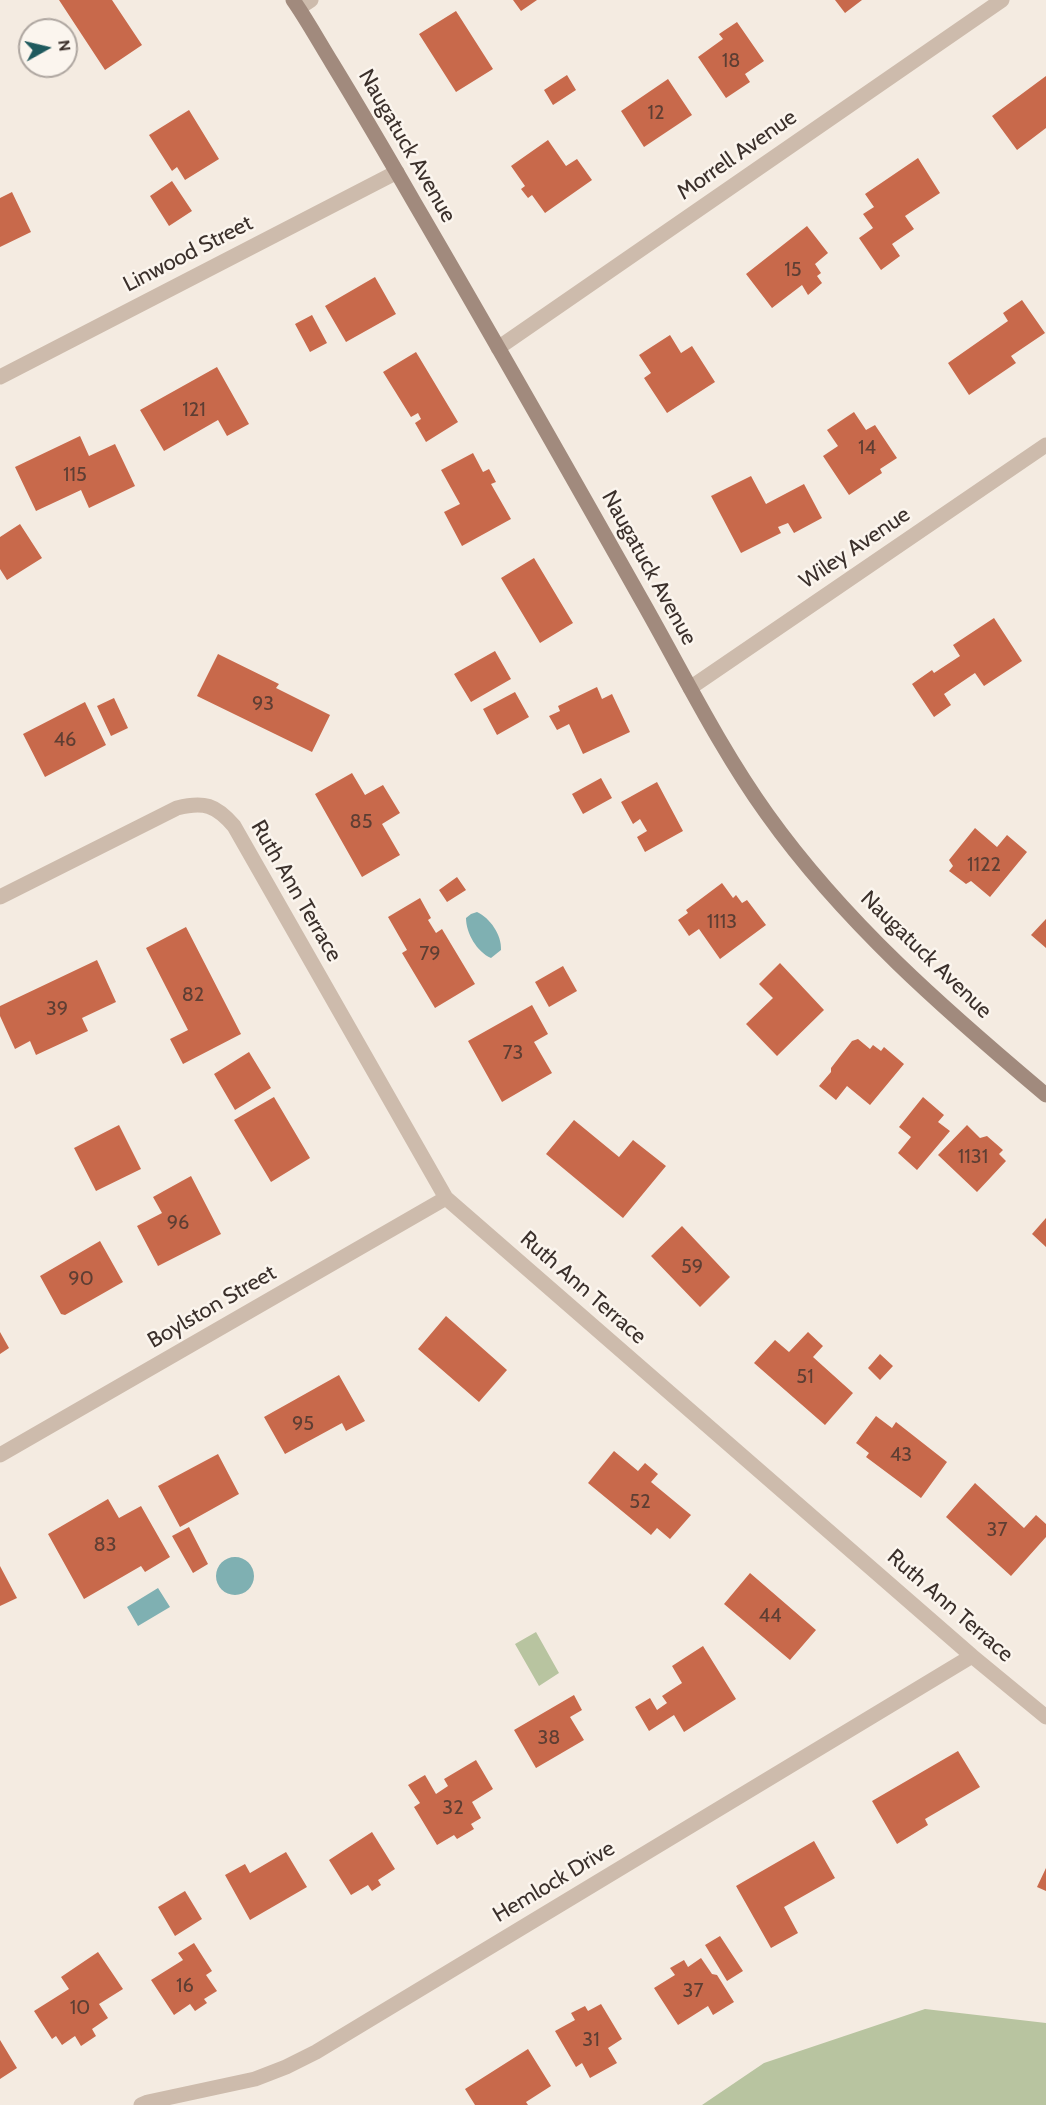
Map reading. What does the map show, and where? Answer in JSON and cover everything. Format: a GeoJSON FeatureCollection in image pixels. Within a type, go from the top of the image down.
{"type":"FeatureCollection","features":[{"type":"Feature","properties":{"kind":"main road","name":"Naugatuck Avenue"},"geometry":{"type":"LineString","coordinates":[[301,3],[690,688],[735,766],[767,814],[817,878],[909,974],[1046,1095]]}},
{"type":"Feature","properties":{"kind":"street","name":"Morrell Avenue"},"geometry":{"type":"LineString","coordinates":[[498,348],[1002,0]]}},
{"type":"Feature","properties":{"kind":"street","name":"Linwood Street"},"geometry":{"type":"LineString","coordinates":[[0,377],[396,172]]}},
{"type":"Feature","properties":{"kind":"street","name":"Wiley Avenue"},"geometry":{"type":"LineString","coordinates":[[690,688],[1046,445]]}},
{"type":"Feature","properties":{"kind":"street","name":"Ruth Ann Terrace"},"geometry":{"type":"LineString","coordinates":[[0,897],[161,815],[191,805],[202,805],[219,810],[234,826],[446,1198],[972,1656],[1046,1717]]}},
{"type":"Feature","properties":{"kind":"street","name":"Boylston Street"},"geometry":{"type":"LineString","coordinates":[[0,1455],[446,1198]]}},
{"type":"Feature","properties":{"kind":"street","name":"Hemlock Drive"},"geometry":{"type":"LineString","coordinates":[[141,2105],[255,2079],[316,2052],[972,1656]]}},
{"type":"Feature","properties":{"kind":"green space"},"geometry":{"type":"Polygon","coordinates":[[[536,1632],[559,1673],[539,1686],[515,1644],[536,1632]]]}},
{"type":"Feature","properties":{"kind":"green space"},"geometry":{"type":"Polygon","coordinates":[[[925,2009],[1046,2023],[1046,2105],[702,2105],[764,2063],[925,2009]]]}},
{"type":"Feature","properties":{"kind":"water"},"geometry":{"type":"Polygon","coordinates":[[[477,912],[491,923],[500,939],[501,950],[491,958],[477,947],[468,930],[466,918],[477,912]]]}},
{"type":"Feature","properties":{"kind":"water"},"geometry":{"type":"Polygon","coordinates":[[[235,1557],[242,1558],[248,1563],[253,1569],[253,1583],[248,1589],[242,1594],[235,1595],[228,1594],[222,1589],[217,1583],[216,1576],[217,1569],[222,1563],[228,1558],[235,1557]]]}},
{"type":"Feature","properties":{"kind":"water"},"geometry":{"type":"Polygon","coordinates":[[[158,1588],[170,1607],[138,1626],[127,1607],[158,1588]]]}},
{"type":"Feature","properties":{"kind":"building"},"geometry":{"type":"Polygon","coordinates":[[[59,0],[112,0],[142,45],[105,70],[78,29],[78,18],[71,18],[59,0]]]}},
{"type":"Feature","properties":{"kind":"building"},"geometry":{"type":"Polygon","coordinates":[[[513,0],[537,0],[521,11],[513,0]]]}},
{"type":"Feature","properties":{"kind":"building"},"geometry":{"type":"Polygon","coordinates":[[[835,0],[862,0],[845,13],[835,0]]]}},
{"type":"Feature","properties":{"kind":"building"},"geometry":{"type":"Polygon","coordinates":[[[456,11],[493,69],[456,92],[419,34],[456,11]]]}},
{"type":"Feature","properties":{"kind":"building"},"geometry":{"type":"Polygon","coordinates":[[[737,22],[764,61],[745,74],[750,82],[726,98],[698,57],[723,39],[719,34],[737,22]]]}},
{"type":"Feature","properties":{"kind":"building"},"geometry":{"type":"Polygon","coordinates":[[[567,75],[576,90],[553,105],[544,90],[567,75]]]}},
{"type":"Feature","properties":{"kind":"building"},"geometry":{"type":"Polygon","coordinates":[[[1046,76],[1046,128],[1017,150],[992,116],[1046,76]]]}},
{"type":"Feature","properties":{"kind":"building"},"geometry":{"type":"Polygon","coordinates":[[[668,79],[692,115],[644,147],[621,111],[668,79]]]}},
{"type":"Feature","properties":{"kind":"building"},"geometry":{"type":"Polygon","coordinates":[[[189,110],[219,159],[185,180],[177,167],[172,171],[149,135],[189,110]]]}},
{"type":"Feature","properties":{"kind":"building"},"geometry":{"type":"Polygon","coordinates":[[[548,140],[566,166],[577,159],[592,180],[545,213],[532,195],[528,198],[521,189],[525,186],[511,166],[548,140]]]}},
{"type":"Feature","properties":{"kind":"building"},"geometry":{"type":"Polygon","coordinates":[[[918,158],[940,193],[905,216],[914,229],[892,244],[900,256],[881,270],[859,238],[873,228],[863,214],[874,207],[865,194],[918,158]]]}},
{"type":"Feature","properties":{"kind":"building"},"geometry":{"type":"Polygon","coordinates":[[[172,181],[192,211],[169,226],[150,196],[172,181]]]}},
{"type":"Feature","properties":{"kind":"building"},"geometry":{"type":"Polygon","coordinates":[[[12,192],[31,232],[0,247],[0,198],[12,192]]]}},
{"type":"Feature","properties":{"kind":"building"},"geometry":{"type":"Polygon","coordinates":[[[807,226],[828,253],[815,264],[821,273],[817,276],[822,283],[808,295],[802,285],[772,308],[746,274],[807,226]]]}},
{"type":"Feature","properties":{"kind":"building"},"geometry":{"type":"Polygon","coordinates":[[[375,277],[396,314],[346,342],[325,306],[375,277]]]}},
{"type":"Feature","properties":{"kind":"building"},"geometry":{"type":"Polygon","coordinates":[[[1022,300],[1045,333],[1011,356],[1016,363],[969,395],[948,363],[1008,321],[1003,313],[1022,300]]]}},
{"type":"Feature","properties":{"kind":"building"},"geometry":{"type":"Polygon","coordinates":[[[312,315],[327,343],[310,352],[295,324],[312,315]]]}},
{"type":"Feature","properties":{"kind":"building"},"geometry":{"type":"Polygon","coordinates":[[[670,335],[681,353],[692,346],[715,382],[667,413],[644,378],[651,373],[639,355],[670,335]]]}},
{"type":"Feature","properties":{"kind":"building"},"geometry":{"type":"Polygon","coordinates":[[[416,352],[458,422],[426,442],[415,423],[421,419],[418,413],[411,417],[383,372],[416,352]]]}},
{"type":"Feature","properties":{"kind":"building"},"geometry":{"type":"Polygon","coordinates":[[[217,367],[249,424],[227,436],[218,420],[164,451],[140,410],[217,367]]]}},
{"type":"Feature","properties":{"kind":"building"},"geometry":{"type":"Polygon","coordinates":[[[854,412],[866,430],[875,425],[897,458],[880,469],[882,473],[849,495],[823,456],[838,446],[827,430],[854,412]]]}},
{"type":"Feature","properties":{"kind":"building"},"geometry":{"type":"Polygon","coordinates":[[[80,436],[89,456],[115,444],[135,486],[89,508],[81,490],[36,511],[15,467],[80,436]]]}},
{"type":"Feature","properties":{"kind":"building"},"geometry":{"type":"Polygon","coordinates":[[[473,453],[483,472],[489,469],[496,482],[491,484],[511,519],[462,546],[444,512],[460,504],[441,470],[473,453]]]}},
{"type":"Feature","properties":{"kind":"building"},"geometry":{"type":"Polygon","coordinates":[[[751,476],[766,504],[804,484],[822,518],[794,533],[788,523],[778,527],[781,533],[741,553],[711,496],[751,476]]]}},
{"type":"Feature","properties":{"kind":"building"},"geometry":{"type":"Polygon","coordinates":[[[20,524],[42,558],[7,580],[0,569],[0,537],[20,524]]]}},
{"type":"Feature","properties":{"kind":"building"},"geometry":{"type":"Polygon","coordinates":[[[534,558],[573,623],[540,643],[501,578],[534,558]]]}},
{"type":"Feature","properties":{"kind":"building"},"geometry":{"type":"Polygon","coordinates":[[[994,618],[1022,661],[984,686],[975,673],[944,694],[951,705],[934,717],[912,684],[932,670],[934,673],[960,656],[953,645],[994,618]]]}},
{"type":"Feature","properties":{"kind":"building"},"geometry":{"type":"Polygon","coordinates":[[[495,651],[511,679],[471,702],[454,674],[495,651]]]}},
{"type":"Feature","properties":{"kind":"building"},"geometry":{"type":"Polygon","coordinates":[[[218,654],[279,684],[276,688],[330,715],[312,752],[197,696],[218,654]]]}},
{"type":"Feature","properties":{"kind":"building"},"geometry":{"type":"Polygon","coordinates":[[[597,687],[602,699],[612,694],[630,732],[583,754],[569,724],[557,730],[549,716],[560,711],[558,706],[597,687]]]}},
{"type":"Feature","properties":{"kind":"building"},"geometry":{"type":"Polygon","coordinates":[[[515,692],[529,717],[497,735],[483,709],[515,692]]]}},
{"type":"Feature","properties":{"kind":"building"},"geometry":{"type":"Polygon","coordinates":[[[114,698],[128,728],[111,736],[97,706],[114,698]]]}},
{"type":"Feature","properties":{"kind":"building"},"geometry":{"type":"Polygon","coordinates":[[[85,702],[106,745],[45,777],[23,734],[85,702]]]}},
{"type":"Feature","properties":{"kind":"building"},"geometry":{"type":"Polygon","coordinates":[[[352,773],[365,795],[383,785],[400,813],[382,824],[400,855],[362,877],[315,794],[352,773]]]}},
{"type":"Feature","properties":{"kind":"building"},"geometry":{"type":"Polygon","coordinates":[[[601,778],[612,798],[583,814],[572,794],[601,778]]]}},
{"type":"Feature","properties":{"kind":"building"},"geometry":{"type":"Polygon","coordinates":[[[657,782],[683,831],[645,852],[637,837],[647,831],[640,819],[633,824],[621,802],[657,782]]]}},
{"type":"Feature","properties":{"kind":"building"},"geometry":{"type":"Polygon","coordinates":[[[975,828],[997,847],[1007,835],[1027,852],[990,897],[971,881],[966,884],[949,871],[953,866],[949,860],[975,828]]]}},
{"type":"Feature","properties":{"kind":"building"},"geometry":{"type":"Polygon","coordinates":[[[457,877],[466,890],[447,902],[439,890],[457,877]]]}},
{"type":"Feature","properties":{"kind":"building"},"geometry":{"type":"Polygon","coordinates":[[[722,883],[733,898],[736,895],[742,903],[747,900],[766,925],[720,959],[699,929],[689,936],[678,920],[688,913],[686,910],[722,883]]]}},
{"type":"Feature","properties":{"kind":"building"},"geometry":{"type":"Polygon","coordinates":[[[420,898],[431,918],[428,920],[436,933],[442,929],[475,984],[435,1008],[402,953],[407,950],[388,917],[420,898]]]}},
{"type":"Feature","properties":{"kind":"building"},"geometry":{"type":"Polygon","coordinates":[[[1046,919],[1046,948],[1031,935],[1046,919]]]}},
{"type":"Feature","properties":{"kind":"building"},"geometry":{"type":"Polygon","coordinates":[[[186,927],[241,1034],[183,1064],[170,1039],[188,1030],[146,948],[186,927]]]}},
{"type":"Feature","properties":{"kind":"building"},"geometry":{"type":"Polygon","coordinates":[[[97,960],[116,1002],[82,1018],[88,1031],[36,1055],[30,1041],[15,1049],[0,1016],[0,1006],[97,960]]]}},
{"type":"Feature","properties":{"kind":"building"},"geometry":{"type":"Polygon","coordinates":[[[780,963],[824,1010],[777,1056],[746,1024],[773,998],[759,984],[780,963]]]}},
{"type":"Feature","properties":{"kind":"building"},"geometry":{"type":"Polygon","coordinates":[[[563,966],[577,991],[549,1007],[535,982],[563,966]]]}},
{"type":"Feature","properties":{"kind":"building"},"geometry":{"type":"Polygon","coordinates":[[[532,1005],[548,1034],[534,1042],[552,1073],[502,1102],[468,1041],[532,1005]]]}},
{"type":"Feature","properties":{"kind":"building"},"geometry":{"type":"Polygon","coordinates":[[[858,1039],[870,1049],[873,1045],[881,1051],[884,1047],[904,1064],[870,1105],[847,1086],[836,1100],[819,1086],[852,1041],[858,1039]]]}},
{"type":"Feature","properties":{"kind":"building"},"geometry":{"type":"Polygon","coordinates":[[[249,1052],[271,1088],[235,1110],[214,1074],[249,1052]]]}},
{"type":"Feature","properties":{"kind":"building"},"geometry":{"type":"Polygon","coordinates":[[[274,1097],[310,1158],[271,1182],[234,1120],[274,1097]]]}},
{"type":"Feature","properties":{"kind":"building"},"geometry":{"type":"Polygon","coordinates":[[[923,1097],[944,1115],[938,1122],[950,1131],[917,1170],[898,1153],[911,1137],[899,1127],[923,1097]]]}},
{"type":"Feature","properties":{"kind":"building"},"geometry":{"type":"Polygon","coordinates":[[[574,1120],[619,1157],[633,1140],[666,1166],[623,1218],[546,1154],[574,1120]]]}},
{"type":"Feature","properties":{"kind":"building"},"geometry":{"type":"Polygon","coordinates":[[[119,1125],[141,1169],[96,1191],[74,1148],[119,1125]]]}},
{"type":"Feature","properties":{"kind":"building"},"geometry":{"type":"Polygon","coordinates":[[[967,1125],[980,1138],[987,1136],[1003,1150],[999,1154],[1006,1161],[977,1192],[938,1155],[967,1125]]]}},
{"type":"Feature","properties":{"kind":"building"},"geometry":{"type":"Polygon","coordinates":[[[191,1176],[221,1234],[158,1266],[137,1226],[162,1213],[153,1197],[191,1176]]]}},
{"type":"Feature","properties":{"kind":"building"},"geometry":{"type":"Polygon","coordinates":[[[1046,1218],[1046,1247],[1032,1234],[1046,1218]]]}},
{"type":"Feature","properties":{"kind":"building"},"geometry":{"type":"Polygon","coordinates":[[[682,1226],[730,1277],[700,1307],[651,1256],[682,1226]]]}},
{"type":"Feature","properties":{"kind":"building"},"geometry":{"type":"Polygon","coordinates":[[[100,1241],[123,1282],[65,1315],[61,1314],[40,1276],[100,1241]]]}},
{"type":"Feature","properties":{"kind":"building"},"geometry":{"type":"Polygon","coordinates":[[[446,1316],[507,1370],[479,1402],[418,1349],[446,1316]]]}},
{"type":"Feature","properties":{"kind":"building"},"geometry":{"type":"Polygon","coordinates":[[[0,1332],[9,1348],[0,1354],[0,1332]]]}},
{"type":"Feature","properties":{"kind":"building"},"geometry":{"type":"Polygon","coordinates":[[[808,1332],[823,1346],[813,1357],[853,1393],[825,1425],[754,1363],[775,1340],[789,1352],[808,1332]]]}},
{"type":"Feature","properties":{"kind":"building"},"geometry":{"type":"Polygon","coordinates":[[[880,1354],[893,1366],[880,1380],[868,1368],[880,1354]]]}},
{"type":"Feature","properties":{"kind":"building"},"geometry":{"type":"Polygon","coordinates":[[[339,1375],[365,1421],[346,1431],[342,1423],[285,1454],[264,1417],[339,1375]]]}},
{"type":"Feature","properties":{"kind":"building"},"geometry":{"type":"Polygon","coordinates":[[[876,1416],[892,1428],[896,1422],[947,1462],[921,1498],[866,1457],[869,1453],[856,1443],[876,1416]]]}},
{"type":"Feature","properties":{"kind":"building"},"geometry":{"type":"Polygon","coordinates":[[[614,1451],[638,1471],[645,1463],[658,1474],[651,1482],[691,1515],[670,1539],[657,1528],[651,1535],[588,1483],[614,1451]]]}},
{"type":"Feature","properties":{"kind":"building"},"geometry":{"type":"Polygon","coordinates":[[[218,1454],[239,1494],[180,1527],[158,1486],[218,1454]]]}},
{"type":"Feature","properties":{"kind":"building"},"geometry":{"type":"Polygon","coordinates":[[[975,1483],[1024,1528],[1036,1515],[1046,1524],[1046,1537],[1011,1576],[946,1517],[975,1483]]]}},
{"type":"Feature","properties":{"kind":"building"},"geometry":{"type":"Polygon","coordinates":[[[108,1499],[119,1518],[141,1506],[170,1557],[145,1572],[141,1566],[84,1599],[48,1534],[108,1499]]]}},
{"type":"Feature","properties":{"kind":"building"},"geometry":{"type":"Polygon","coordinates":[[[189,1527],[208,1564],[193,1573],[172,1536],[189,1527]]]}},
{"type":"Feature","properties":{"kind":"building"},"geometry":{"type":"Polygon","coordinates":[[[0,1566],[17,1598],[0,1606],[0,1566]]]}},
{"type":"Feature","properties":{"kind":"building"},"geometry":{"type":"Polygon","coordinates":[[[750,1573],[816,1630],[790,1660],[724,1604],[750,1573]]]}},
{"type":"Feature","properties":{"kind":"building"},"geometry":{"type":"Polygon","coordinates":[[[703,1646],[736,1699],[684,1732],[674,1715],[649,1731],[635,1707],[650,1698],[657,1710],[667,1703],[662,1696],[682,1683],[672,1666],[703,1646]]]}},
{"type":"Feature","properties":{"kind":"building"},"geometry":{"type":"Polygon","coordinates":[[[574,1695],[582,1710],[570,1717],[584,1740],[536,1768],[514,1730],[574,1695]]]}},
{"type":"Feature","properties":{"kind":"building"},"geometry":{"type":"Polygon","coordinates":[[[958,1751],[980,1787],[925,1819],[928,1825],[897,1844],[872,1801],[958,1751]]]}},
{"type":"Feature","properties":{"kind":"building"},"geometry":{"type":"Polygon","coordinates":[[[476,1760],[493,1789],[472,1802],[481,1818],[471,1824],[474,1829],[457,1839],[454,1835],[437,1845],[414,1807],[420,1803],[408,1785],[425,1775],[436,1794],[448,1786],[444,1779],[476,1760]]]}},
{"type":"Feature","properties":{"kind":"building"},"geometry":{"type":"Polygon","coordinates":[[[372,1832],[395,1869],[378,1880],[381,1885],[372,1891],[368,1885],[351,1895],[329,1860],[372,1832]]]}},
{"type":"Feature","properties":{"kind":"building"},"geometry":{"type":"Polygon","coordinates":[[[814,1841],[835,1878],[784,1907],[798,1933],[771,1948],[736,1886],[814,1841]]]}},
{"type":"Feature","properties":{"kind":"building"},"geometry":{"type":"Polygon","coordinates":[[[286,1852],[307,1887],[250,1920],[225,1875],[245,1864],[250,1873],[286,1852]]]}},
{"type":"Feature","properties":{"kind":"building"},"geometry":{"type":"Polygon","coordinates":[[[1046,1868],[1046,1891],[1037,1887],[1046,1868]]]}},
{"type":"Feature","properties":{"kind":"building"},"geometry":{"type":"Polygon","coordinates":[[[185,1891],[202,1919],[175,1936],[158,1907],[185,1891]]]}},
{"type":"Feature","properties":{"kind":"building"},"geometry":{"type":"Polygon","coordinates":[[[720,1936],[743,1971],[727,1981],[705,1945],[720,1936]]]}},
{"type":"Feature","properties":{"kind":"building"},"geometry":{"type":"Polygon","coordinates":[[[194,1943],[212,1971],[206,1975],[217,1991],[204,1999],[207,2003],[195,2011],[190,2004],[174,2015],[151,1980],[183,1960],[178,1953],[194,1943]]]}},
{"type":"Feature","properties":{"kind":"building"},"geometry":{"type":"Polygon","coordinates":[[[98,1952],[123,1989],[99,2004],[108,2018],[92,2029],[96,2036],[81,2046],[75,2036],[62,2045],[56,2036],[52,2039],[34,2011],[69,1989],[61,1977],[98,1952]]]}},
{"type":"Feature","properties":{"kind":"building"},"geometry":{"type":"Polygon","coordinates":[[[701,1958],[712,1974],[717,1975],[734,2002],[713,2015],[708,2006],[678,2025],[654,1988],[675,1975],[670,1968],[684,1960],[688,1967],[701,1958]]]}},
{"type":"Feature","properties":{"kind":"building"},"geometry":{"type":"Polygon","coordinates":[[[601,2004],[622,2039],[608,2048],[617,2063],[590,2078],[582,2063],[576,2067],[555,2031],[575,2020],[571,2013],[585,2006],[588,2011],[601,2004]]]}},
{"type":"Feature","properties":{"kind":"building"},"geometry":{"type":"Polygon","coordinates":[[[0,2040],[17,2068],[0,2079],[0,2040]]]}},
{"type":"Feature","properties":{"kind":"building"},"geometry":{"type":"Polygon","coordinates":[[[528,2049],[551,2086],[526,2102],[528,2105],[475,2105],[465,2089],[528,2049]]]}}]}
